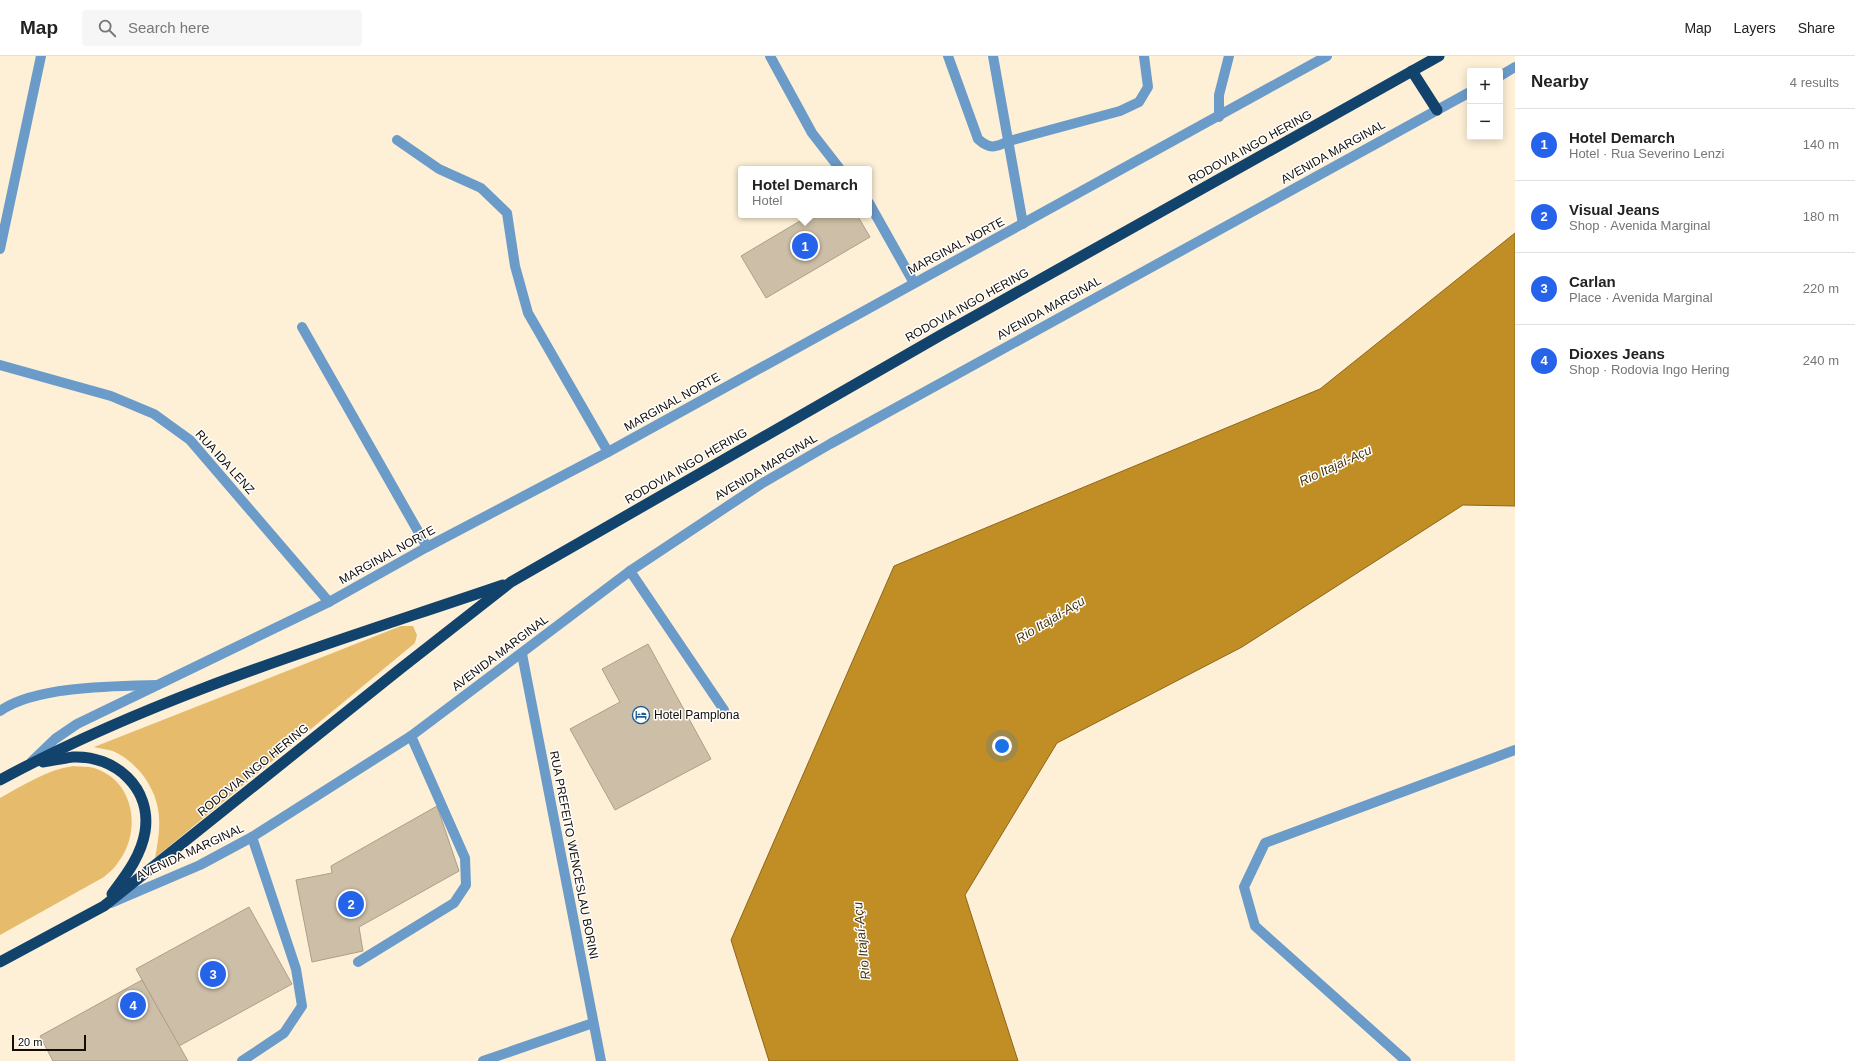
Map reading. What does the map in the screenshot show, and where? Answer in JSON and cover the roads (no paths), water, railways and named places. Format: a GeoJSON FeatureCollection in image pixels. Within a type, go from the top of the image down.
{"type":"FeatureCollection","features":[{"type":"Feature","properties":{"kind":"highway","name":"RODOVIA INGO HERING"},"geometry":{"type":"LineString","coordinates":[[0,962],[104,906],[511,582],[941,335],[1439,56]]}},
{"type":"Feature","properties":{"kind":"highway"},"geometry":{"type":"LineString","coordinates":[[1412,71],[1437,110]]}},
{"type":"Feature","properties":{"kind":"highway","name":"RODOVIA INGO HERING"},"geometry":{"type":"LineString","coordinates":[[0,780],[101,730],[198,689],[511,582]]}},
{"type":"Feature","properties":{"kind":"highway"},"geometry":{"type":"LineString","coordinates":[[28,765],[73,757],[102,761],[124,772],[139,793],[145,813],[145,832],[134,863],[104,906]]}},
{"type":"Feature","properties":{"kind":"street"},"geometry":{"type":"LineString","coordinates":[[0,249],[42,56]]}},
{"type":"Feature","properties":{"kind":"street"},"geometry":{"type":"LineString","coordinates":[[770,56],[812,133],[838,166]]}},
{"type":"Feature","properties":{"kind":"street"},"geometry":{"type":"LineString","coordinates":[[948,56],[978,139],[985,146],[996,147],[1009,141],[1120,110],[1139,102],[1148,87],[1144,56]]}},
{"type":"Feature","properties":{"kind":"street"},"geometry":{"type":"LineString","coordinates":[[993,56],[1023,224]]}},
{"type":"Feature","properties":{"kind":"street"},"geometry":{"type":"LineString","coordinates":[[1218,117],[1219,95],[1229,56]]}},
{"type":"Feature","properties":{"kind":"street","name":"MARGINAL NORTE"},"geometry":{"type":"LineString","coordinates":[[28,765],[55,740],[77,724],[330,602],[427,547],[608,452],[914,282],[1023,224],[1327,56]]}},
{"type":"Feature","properties":{"kind":"street"},"geometry":{"type":"LineString","coordinates":[[1503,74],[1515,67]]}},
{"type":"Feature","properties":{"kind":"street","name":"AVENIDA MARGINAL"},"geometry":{"type":"LineString","coordinates":[[104,906],[200,865],[252,837],[412,736],[630,571],[761,484],[830,444],[1467,94]]}},
{"type":"Feature","properties":{"kind":"street"},"geometry":{"type":"LineString","coordinates":[[397,140],[439,169],[481,188],[507,213],[515,266],[528,312],[608,452]]}},
{"type":"Feature","properties":{"kind":"street"},"geometry":{"type":"LineString","coordinates":[[872,209],[914,282]]}},
{"type":"Feature","properties":{"kind":"street"},"geometry":{"type":"LineString","coordinates":[[302,327],[427,547]]}},
{"type":"Feature","properties":{"kind":"street","name":"RUA IDA LENZ"},"geometry":{"type":"LineString","coordinates":[[0,366],[112,396],[154,414],[190,440],[330,602]]}},
{"type":"Feature","properties":{"kind":"street"},"geometry":{"type":"LineString","coordinates":[[630,571],[724,710]]}},
{"type":"Feature","properties":{"kind":"street","name":"RUA PREFEITO WENCESLAU BORINI"},"geometry":{"type":"LineString","coordinates":[[522,654],[601,1061]]}},
{"type":"Feature","properties":{"kind":"street"},"geometry":{"type":"LineString","coordinates":[[0,711],[9,704],[48,693],[100,686],[157,685]]}},
{"type":"Feature","properties":{"kind":"street"},"geometry":{"type":"LineString","coordinates":[[358,962],[454,903],[466,886],[465,858],[412,736]]}},
{"type":"Feature","properties":{"kind":"street"},"geometry":{"type":"LineString","coordinates":[[1406,1061],[1255,926],[1244,887],[1265,843],[1515,750]]}},
{"type":"Feature","properties":{"kind":"street"},"geometry":{"type":"LineString","coordinates":[[242,1061],[284,1033],[302,1006],[296,969],[252,837]]}},
{"type":"Feature","properties":{"kind":"street"},"geometry":{"type":"LineString","coordinates":[[483,1061],[593,1023]]}},
{"type":"Feature","properties":{"kind":"water","name":"Rio Itajaí-Açu"},"geometry":{"type":"Polygon","coordinates":[[[1515,233],[1515,506],[1463,505],[1242,647],[1057,743],[965,895],[1018,1061],[769,1061],[731,940],[894,566],[1320,389],[1515,233]]]}},
{"type":"Feature","properties":{"kind":"place","name":"Hotel Demarch"},"geometry":{"type":"Point","coordinates":[805,246]}},
{"type":"Feature","properties":{"kind":"place","name":"Hotel Pamplona"},"geometry":{"type":"Point","coordinates":[641,715]}},
{"type":"Feature","properties":{"kind":"place","name":"Visual Jeans"},"geometry":{"type":"Point","coordinates":[351,904]}},
{"type":"Feature","properties":{"kind":"place","name":"Carlan"},"geometry":{"type":"Point","coordinates":[213,974]}},
{"type":"Feature","properties":{"kind":"place","name":"Dioxes Jeans"},"geometry":{"type":"Point","coordinates":[133,1005]}}]}
